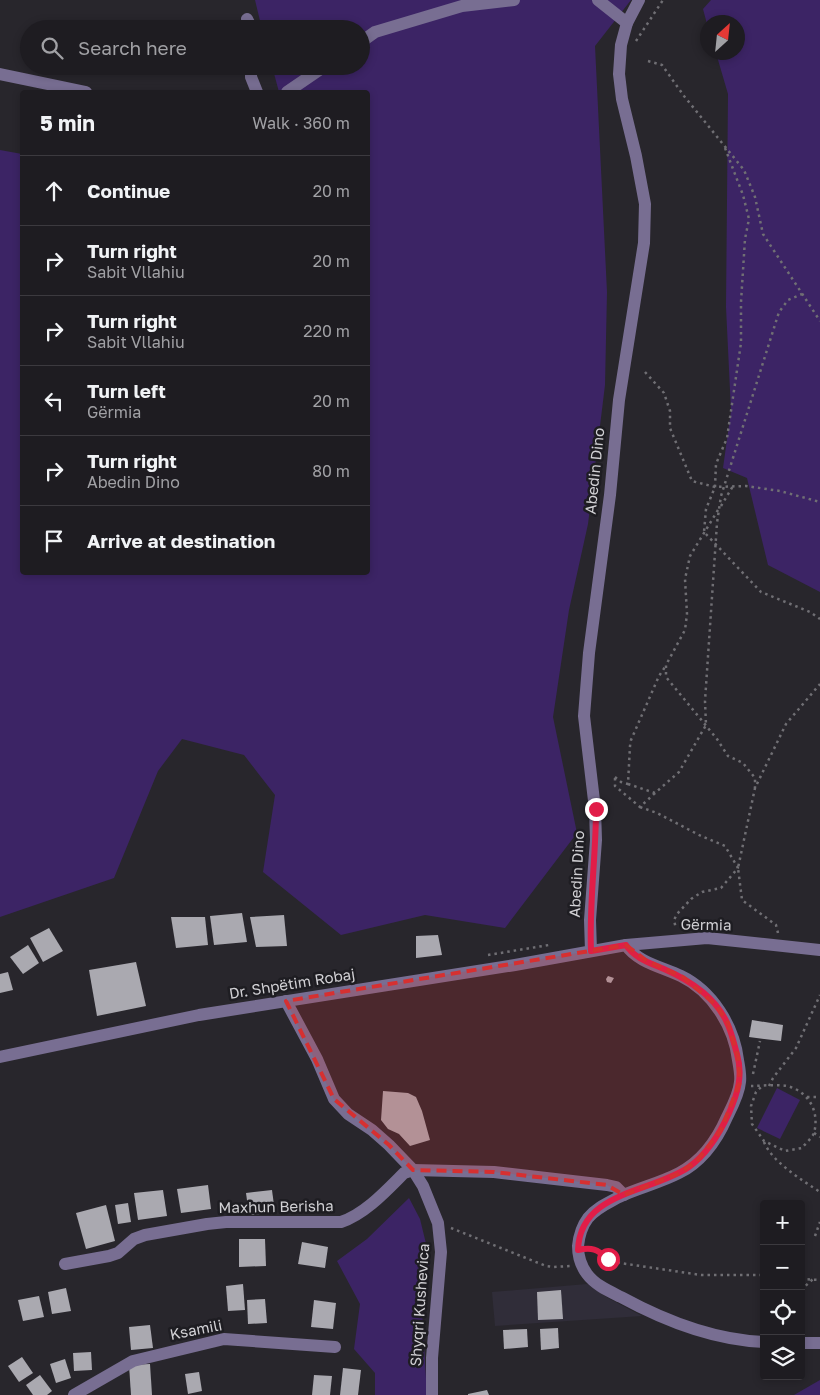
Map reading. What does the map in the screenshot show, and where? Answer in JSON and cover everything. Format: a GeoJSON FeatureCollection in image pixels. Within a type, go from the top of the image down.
{"type":"FeatureCollection","features":[{"type":"Feature","properties":{"kind":"street"},"geometry":{"type":"LineString","coordinates":[[370,36],[375,32],[462,6],[514,0]]}},
{"type":"Feature","properties":{"kind":"street"},"geometry":{"type":"LineString","coordinates":[[598,0],[627,23]]}},
{"type":"Feature","properties":{"kind":"street","name":"Abedin Dino"},"geometry":{"type":"LineString","coordinates":[[591,951],[590,920],[596,840],[596,809],[584,716],[589,652],[610,495],[619,400],[644,243],[644,204],[636,156],[622,99],[619,74],[621,45],[627,23],[639,0]]}},
{"type":"Feature","properties":{"kind":"street"},"geometry":{"type":"LineString","coordinates":[[0,74],[76,90]]}},
{"type":"Feature","properties":{"kind":"street"},"geometry":{"type":"LineString","coordinates":[[251,75],[256,90]]}},
{"type":"Feature","properties":{"kind":"street"},"geometry":{"type":"LineString","coordinates":[[291,90],[312,75]]}},
{"type":"Feature","properties":{"kind":"street","name":"Gërmia"},"geometry":{"type":"LineString","coordinates":[[591,951],[626,945],[707,938],[820,950]]}},
{"type":"Feature","properties":{"kind":"street"},"geometry":{"type":"LineString","coordinates":[[626,945],[630,951],[647,961],[683,977],[716,1005],[728,1023],[746,1079],[721,1130],[697,1161],[678,1174],[624,1195],[595,1211],[587,1219],[578,1240],[581,1265],[598,1284],[645,1310],[716,1336],[760,1342]]}},
{"type":"Feature","properties":{"kind":"street","name":"Dr. Shpëtim Robaj"},"geometry":{"type":"LineString","coordinates":[[0,1057],[198,1015],[591,951]]}},
{"type":"Feature","properties":{"kind":"street","name":"Shyqri Kushevica"},"geometry":{"type":"LineString","coordinates":[[286,1001],[317,1059],[334,1099],[348,1114],[372,1130],[389,1145],[413,1170],[423,1186],[438,1223],[442,1252],[432,1358],[432,1395]]}},
{"type":"Feature","properties":{"kind":"street"},"geometry":{"type":"LineString","coordinates":[[413,1170],[494,1172],[607,1185],[616,1187],[624,1195]]}},
{"type":"Feature","properties":{"kind":"street","name":"Maxhun Berisha"},"geometry":{"type":"LineString","coordinates":[[64,1264],[118,1253],[134,1239],[145,1235],[207,1224],[226,1222],[341,1222],[351,1219],[361,1212],[404,1173],[413,1170]]}},
{"type":"Feature","properties":{"kind":"street","name":"Ksamili"},"geometry":{"type":"LineString","coordinates":[[74,1395],[132,1361],[224,1339],[335,1347]]}},
{"type":"Feature","properties":{"kind":"street"},"geometry":{"type":"LineString","coordinates":[[805,1343],[820,1343]]}},
{"type":"Feature","properties":{"kind":"path"},"geometry":{"type":"LineString","coordinates":[[648,62],[662,65],[684,96],[744,170],[755,197],[763,234],[820,321]]}},
{"type":"Feature","properties":{"kind":"path"},"geometry":{"type":"LineString","coordinates":[[725,148],[743,195],[749,219],[745,239],[741,294],[741,343],[727,438],[716,464],[715,487],[706,509],[704,532],[762,592],[810,612],[820,620]]}},
{"type":"Feature","properties":{"kind":"path"},"geometry":{"type":"LineString","coordinates":[[640,807],[679,772],[706,725],[705,701],[719,508],[724,486],[779,312],[788,300],[802,294]]}},
{"type":"Feature","properties":{"kind":"path"},"geometry":{"type":"LineString","coordinates":[[645,372],[664,393],[670,411],[670,428],[692,481],[715,487],[746,486],[780,491],[820,502]]}},
{"type":"Feature","properties":{"kind":"path"},"geometry":{"type":"LineString","coordinates":[[628,784],[631,740],[659,676],[685,630],[687,614],[685,579],[690,556],[733,486]]}},
{"type":"Feature","properties":{"kind":"path"},"geometry":{"type":"LineString","coordinates":[[666,665],[666,677],[706,725],[728,756],[743,764],[755,778],[755,788],[738,868],[742,900],[776,925],[781,945]]}},
{"type":"Feature","properties":{"kind":"path"},"geometry":{"type":"LineString","coordinates":[[755,788],[786,724],[820,684]]}},
{"type":"Feature","properties":{"kind":"path"},"geometry":{"type":"LineString","coordinates":[[655,793],[621,782],[616,777],[615,786],[640,807],[657,813],[725,846],[738,868]]}},
{"type":"Feature","properties":{"kind":"path"},"geometry":{"type":"LineString","coordinates":[[674,940],[676,931],[674,920],[691,899],[702,892],[721,888],[738,868]]}},
{"type":"Feature","properties":{"kind":"path"},"geometry":{"type":"LineString","coordinates":[[769,1086],[796,1048],[820,995]]}},
{"type":"Feature","properties":{"kind":"path"},"geometry":{"type":"LineString","coordinates":[[760,1041],[746,1079],[750,1086],[786,1086],[805,1094],[813,1104],[817,1116],[814,1134],[802,1148],[785,1151],[764,1141]]}},
{"type":"Feature","properties":{"kind":"path"},"geometry":{"type":"LineString","coordinates":[[762,1086],[756,1092],[751,1106],[752,1124],[764,1141],[767,1150],[795,1175],[820,1192]]}},
{"type":"Feature","properties":{"kind":"path"},"geometry":{"type":"LineString","coordinates":[[807,1097],[820,1097]]}},
{"type":"Feature","properties":{"kind":"path"},"geometry":{"type":"LineString","coordinates":[[814,1134],[820,1137]]}},
{"type":"Feature","properties":{"kind":"path"},"geometry":{"type":"LineString","coordinates":[[815,1236],[820,1222]]}},
{"type":"Feature","properties":{"kind":"path"},"geometry":{"type":"LineString","coordinates":[[438,1223],[546,1266],[562,1268],[581,1265]]}},
{"type":"Feature","properties":{"kind":"path"},"geometry":{"type":"LineString","coordinates":[[578,1250],[595,1249],[608,1259],[620,1263],[701,1275],[760,1275]]}},
{"type":"Feature","properties":{"kind":"path"},"geometry":{"type":"LineString","coordinates":[[805,1279],[820,1280]]}},
{"type":"Feature","properties":{"kind":"path"},"geometry":{"type":"LineString","coordinates":[[805,1287],[813,1280]]}},
{"type":"Feature","properties":{"kind":"highlighted area"},"geometry":{"type":"Polygon","coordinates":[[[626,945],[647,961],[683,977],[716,1005],[728,1023],[738,1057],[740,1082],[721,1130],[697,1161],[678,1174],[624,1195],[607,1185],[494,1172],[413,1170],[389,1145],[334,1099],[286,1001],[626,945]]]}},
{"type":"Feature","properties":{"kind":"shaded area"},"geometry":{"type":"Polygon","coordinates":[[[255,0],[631,0],[595,46],[607,292],[605,385],[588,524],[569,610],[553,717],[577,833],[505,928],[425,915],[341,935],[263,872],[275,795],[244,755],[182,739],[158,771],[114,878],[0,917],[0,150],[20,154],[20,575],[370,575],[370,90],[278,90],[274,75],[370,75],[370,20],[260,20],[255,0]]]}},
{"type":"Feature","properties":{"kind":"shaded area"},"geometry":{"type":"Polygon","coordinates":[[[711,0],[820,0],[820,592],[768,565],[747,478],[723,468],[731,411],[726,307],[728,94],[718,60],[745,60],[745,15],[705,15],[703,9],[711,0]]]}},
{"type":"Feature","properties":{"kind":"shaded area"},"geometry":{"type":"Polygon","coordinates":[[[777,1088],[800,1100],[780,1139],[757,1128],[777,1088]]]}},
{"type":"Feature","properties":{"kind":"shaded area"},"geometry":{"type":"Polygon","coordinates":[[[409,1198],[420,1219],[430,1260],[422,1311],[427,1395],[375,1395],[375,1373],[354,1349],[360,1304],[337,1261],[367,1239],[409,1198]]]}},
{"type":"Feature","properties":{"kind":"shaded area"},"geometry":{"type":"Polygon","coordinates":[[[587,1284],[608,1298],[642,1316],[495,1326],[492,1292],[587,1284]]]}},
{"type":"Feature","properties":{"kind":"shaded area"},"geometry":{"type":"Polygon","coordinates":[[[820,1380],[820,1395],[794,1395],[820,1380]]]}},
{"type":"Feature","properties":{"kind":"building"},"geometry":{"type":"Polygon","coordinates":[[[242,913],[247,942],[214,945],[210,916],[242,913]]]}},
{"type":"Feature","properties":{"kind":"building"},"geometry":{"type":"Polygon","coordinates":[[[284,915],[287,946],[256,947],[250,917],[284,915]]]}},
{"type":"Feature","properties":{"kind":"building"},"geometry":{"type":"Polygon","coordinates":[[[171,917],[205,917],[208,945],[176,948],[171,917]]]}},
{"type":"Feature","properties":{"kind":"building"},"geometry":{"type":"Polygon","coordinates":[[[49,928],[63,951],[43,962],[30,938],[49,928]]]}},
{"type":"Feature","properties":{"kind":"building"},"geometry":{"type":"Polygon","coordinates":[[[438,935],[442,955],[416,958],[416,936],[438,935]]]}},
{"type":"Feature","properties":{"kind":"building"},"geometry":{"type":"Polygon","coordinates":[[[28,945],[39,963],[23,974],[10,957],[28,945]]]}},
{"type":"Feature","properties":{"kind":"building"},"geometry":{"type":"Polygon","coordinates":[[[136,962],[146,1006],[97,1016],[89,970],[136,962]]]}},
{"type":"Feature","properties":{"kind":"building"},"geometry":{"type":"Polygon","coordinates":[[[8,972],[13,990],[0,993],[0,974],[8,972]]]}},
{"type":"Feature","properties":{"kind":"building"},"geometry":{"type":"Polygon","coordinates":[[[608,976],[614,978],[611,983],[607,982],[608,976]]]}},
{"type":"Feature","properties":{"kind":"building"},"geometry":{"type":"Polygon","coordinates":[[[752,1020],[783,1025],[781,1041],[749,1037],[752,1020]]]}},
{"type":"Feature","properties":{"kind":"building"},"geometry":{"type":"Polygon","coordinates":[[[383,1091],[408,1093],[416,1097],[430,1140],[410,1146],[399,1134],[388,1129],[381,1120],[383,1091]]]}},
{"type":"Feature","properties":{"kind":"building"},"geometry":{"type":"Polygon","coordinates":[[[208,1185],[211,1209],[181,1213],[177,1189],[208,1185]]]}},
{"type":"Feature","properties":{"kind":"building"},"geometry":{"type":"Polygon","coordinates":[[[163,1190],[167,1216],[138,1220],[134,1193],[163,1190]]]}},
{"type":"Feature","properties":{"kind":"building"},"geometry":{"type":"Polygon","coordinates":[[[272,1190],[275,1213],[249,1215],[246,1193],[272,1190]]]}},
{"type":"Feature","properties":{"kind":"building"},"geometry":{"type":"Polygon","coordinates":[[[128,1203],[131,1222],[118,1224],[115,1205],[128,1203]]]}},
{"type":"Feature","properties":{"kind":"building"},"geometry":{"type":"Polygon","coordinates":[[[106,1205],[115,1241],[86,1249],[76,1213],[106,1205]]]}},
{"type":"Feature","properties":{"kind":"building"},"geometry":{"type":"Polygon","coordinates":[[[239,1239],[265,1239],[266,1266],[239,1267],[239,1239]]]}},
{"type":"Feature","properties":{"kind":"building"},"geometry":{"type":"Polygon","coordinates":[[[302,1242],[328,1247],[325,1268],[298,1264],[302,1242]]]}},
{"type":"Feature","properties":{"kind":"building"},"geometry":{"type":"Polygon","coordinates":[[[243,1284],[245,1310],[228,1311],[226,1286],[243,1284]]]}},
{"type":"Feature","properties":{"kind":"building"},"geometry":{"type":"Polygon","coordinates":[[[66,1288],[71,1311],[52,1314],[48,1292],[66,1288]]]}},
{"type":"Feature","properties":{"kind":"building"},"geometry":{"type":"Polygon","coordinates":[[[561,1290],[563,1319],[538,1320],[537,1292],[561,1290]]]}},
{"type":"Feature","properties":{"kind":"building"},"geometry":{"type":"Polygon","coordinates":[[[39,1296],[44,1317],[23,1321],[18,1300],[39,1296]]]}},
{"type":"Feature","properties":{"kind":"building"},"geometry":{"type":"Polygon","coordinates":[[[265,1299],[267,1323],[248,1324],[247,1300],[265,1299]]]}},
{"type":"Feature","properties":{"kind":"building"},"geometry":{"type":"Polygon","coordinates":[[[314,1300],[336,1303],[333,1329],[311,1327],[314,1300]]]}},
{"type":"Feature","properties":{"kind":"building"},"geometry":{"type":"Polygon","coordinates":[[[150,1325],[153,1348],[131,1350],[129,1327],[150,1325]]]}},
{"type":"Feature","properties":{"kind":"building"},"geometry":{"type":"Polygon","coordinates":[[[558,1328],[559,1348],[541,1350],[540,1329],[558,1328]]]}},
{"type":"Feature","properties":{"kind":"building"},"geometry":{"type":"Polygon","coordinates":[[[527,1329],[528,1347],[504,1349],[503,1330],[527,1329]]]}},
{"type":"Feature","properties":{"kind":"building"},"geometry":{"type":"Polygon","coordinates":[[[91,1352],[92,1370],[74,1371],[73,1353],[91,1352]]]}},
{"type":"Feature","properties":{"kind":"building"},"geometry":{"type":"Polygon","coordinates":[[[22,1357],[33,1373],[19,1382],[8,1366],[22,1357]]]}},
{"type":"Feature","properties":{"kind":"building"},"geometry":{"type":"Polygon","coordinates":[[[65,1359],[71,1378],[56,1383],[50,1364],[65,1359]]]}},
{"type":"Feature","properties":{"kind":"building"},"geometry":{"type":"Polygon","coordinates":[[[150,1364],[152,1395],[131,1395],[129,1365],[150,1364]]]}},
{"type":"Feature","properties":{"kind":"building"},"geometry":{"type":"Polygon","coordinates":[[[343,1368],[361,1370],[358,1395],[340,1395],[343,1368]]]}},
{"type":"Feature","properties":{"kind":"building"},"geometry":{"type":"Polygon","coordinates":[[[199,1372],[202,1391],[188,1394],[185,1374],[199,1372]]]}},
{"type":"Feature","properties":{"kind":"building"},"geometry":{"type":"Polygon","coordinates":[[[40,1375],[52,1391],[47,1395],[33,1395],[26,1385],[40,1375]]]}},
{"type":"Feature","properties":{"kind":"building"},"geometry":{"type":"Polygon","coordinates":[[[314,1375],[332,1376],[330,1395],[312,1395],[314,1375]]]}},
{"type":"Feature","properties":{"kind":"building"},"geometry":{"type":"Polygon","coordinates":[[[487,1390],[489,1395],[468,1395],[468,1394],[487,1390]]]}},
{"type":"Feature","properties":{"kind":"route"},"geometry":{"type":"LineString","coordinates":[[596,809],[596,840],[590,920],[591,951],[626,945],[634,954],[683,977],[701,991],[716,1005],[728,1023],[738,1057],[740,1082],[734,1103],[721,1130],[697,1161],[678,1174],[606,1204],[587,1219],[578,1240],[578,1250],[595,1249],[608,1259]]}}]}
